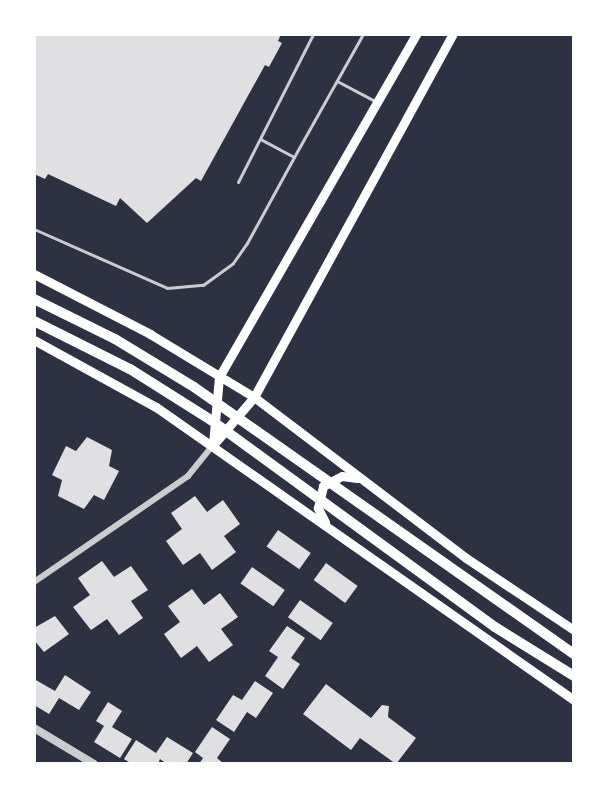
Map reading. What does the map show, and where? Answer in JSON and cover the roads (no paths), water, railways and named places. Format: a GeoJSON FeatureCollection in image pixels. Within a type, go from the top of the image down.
{"type":"FeatureCollection","features":[{"type":"Feature","properties":{"kind":"main road"},"geometry":{"type":"LineString","coordinates":[[213,446],[219,376],[379,104],[416,34]]}},
{"type":"Feature","properties":{"kind":"main road"},"geometry":{"type":"LineString","coordinates":[[213,446],[254,397],[453,34]]}},
{"type":"Feature","properties":{"kind":"main road"},"geometry":{"type":"LineString","coordinates":[[34,274],[150,334],[254,397],[492,577],[573,630]]}},
{"type":"Feature","properties":{"kind":"main road"},"geometry":{"type":"LineString","coordinates":[[34,298],[115,339],[194,387],[573,654]]}},
{"type":"Feature","properties":{"kind":"main road"},"geometry":{"type":"LineString","coordinates":[[34,321],[130,369],[211,420],[495,627],[573,676]]}},
{"type":"Feature","properties":{"kind":"main road"},"geometry":{"type":"LineString","coordinates":[[34,340],[104,376],[213,446],[408,580],[573,700]]}},
{"type":"Feature","properties":{"kind":"main road"},"geometry":{"type":"LineString","coordinates":[[328,527],[318,508],[323,486],[342,476],[363,480]]}},
{"type":"Feature","properties":{"kind":"street"},"geometry":{"type":"LineString","coordinates":[[34,582],[188,476],[213,446]]}},
{"type":"Feature","properties":{"kind":"street"},"geometry":{"type":"LineString","coordinates":[[34,728],[94,764]]}},
{"type":"Feature","properties":{"kind":"lane"},"geometry":{"type":"LineString","coordinates":[[238,182],[313,34]]}},
{"type":"Feature","properties":{"kind":"lane"},"geometry":{"type":"LineString","coordinates":[[34,229],[148,282],[187,289],[203,285],[233,263],[258,225],[363,34]]}},
{"type":"Feature","properties":{"kind":"lane"},"geometry":{"type":"LineString","coordinates":[[337,81],[379,104]]}},
{"type":"Feature","properties":{"kind":"lane"},"geometry":{"type":"LineString","coordinates":[[260,139],[294,157]]}}]}
